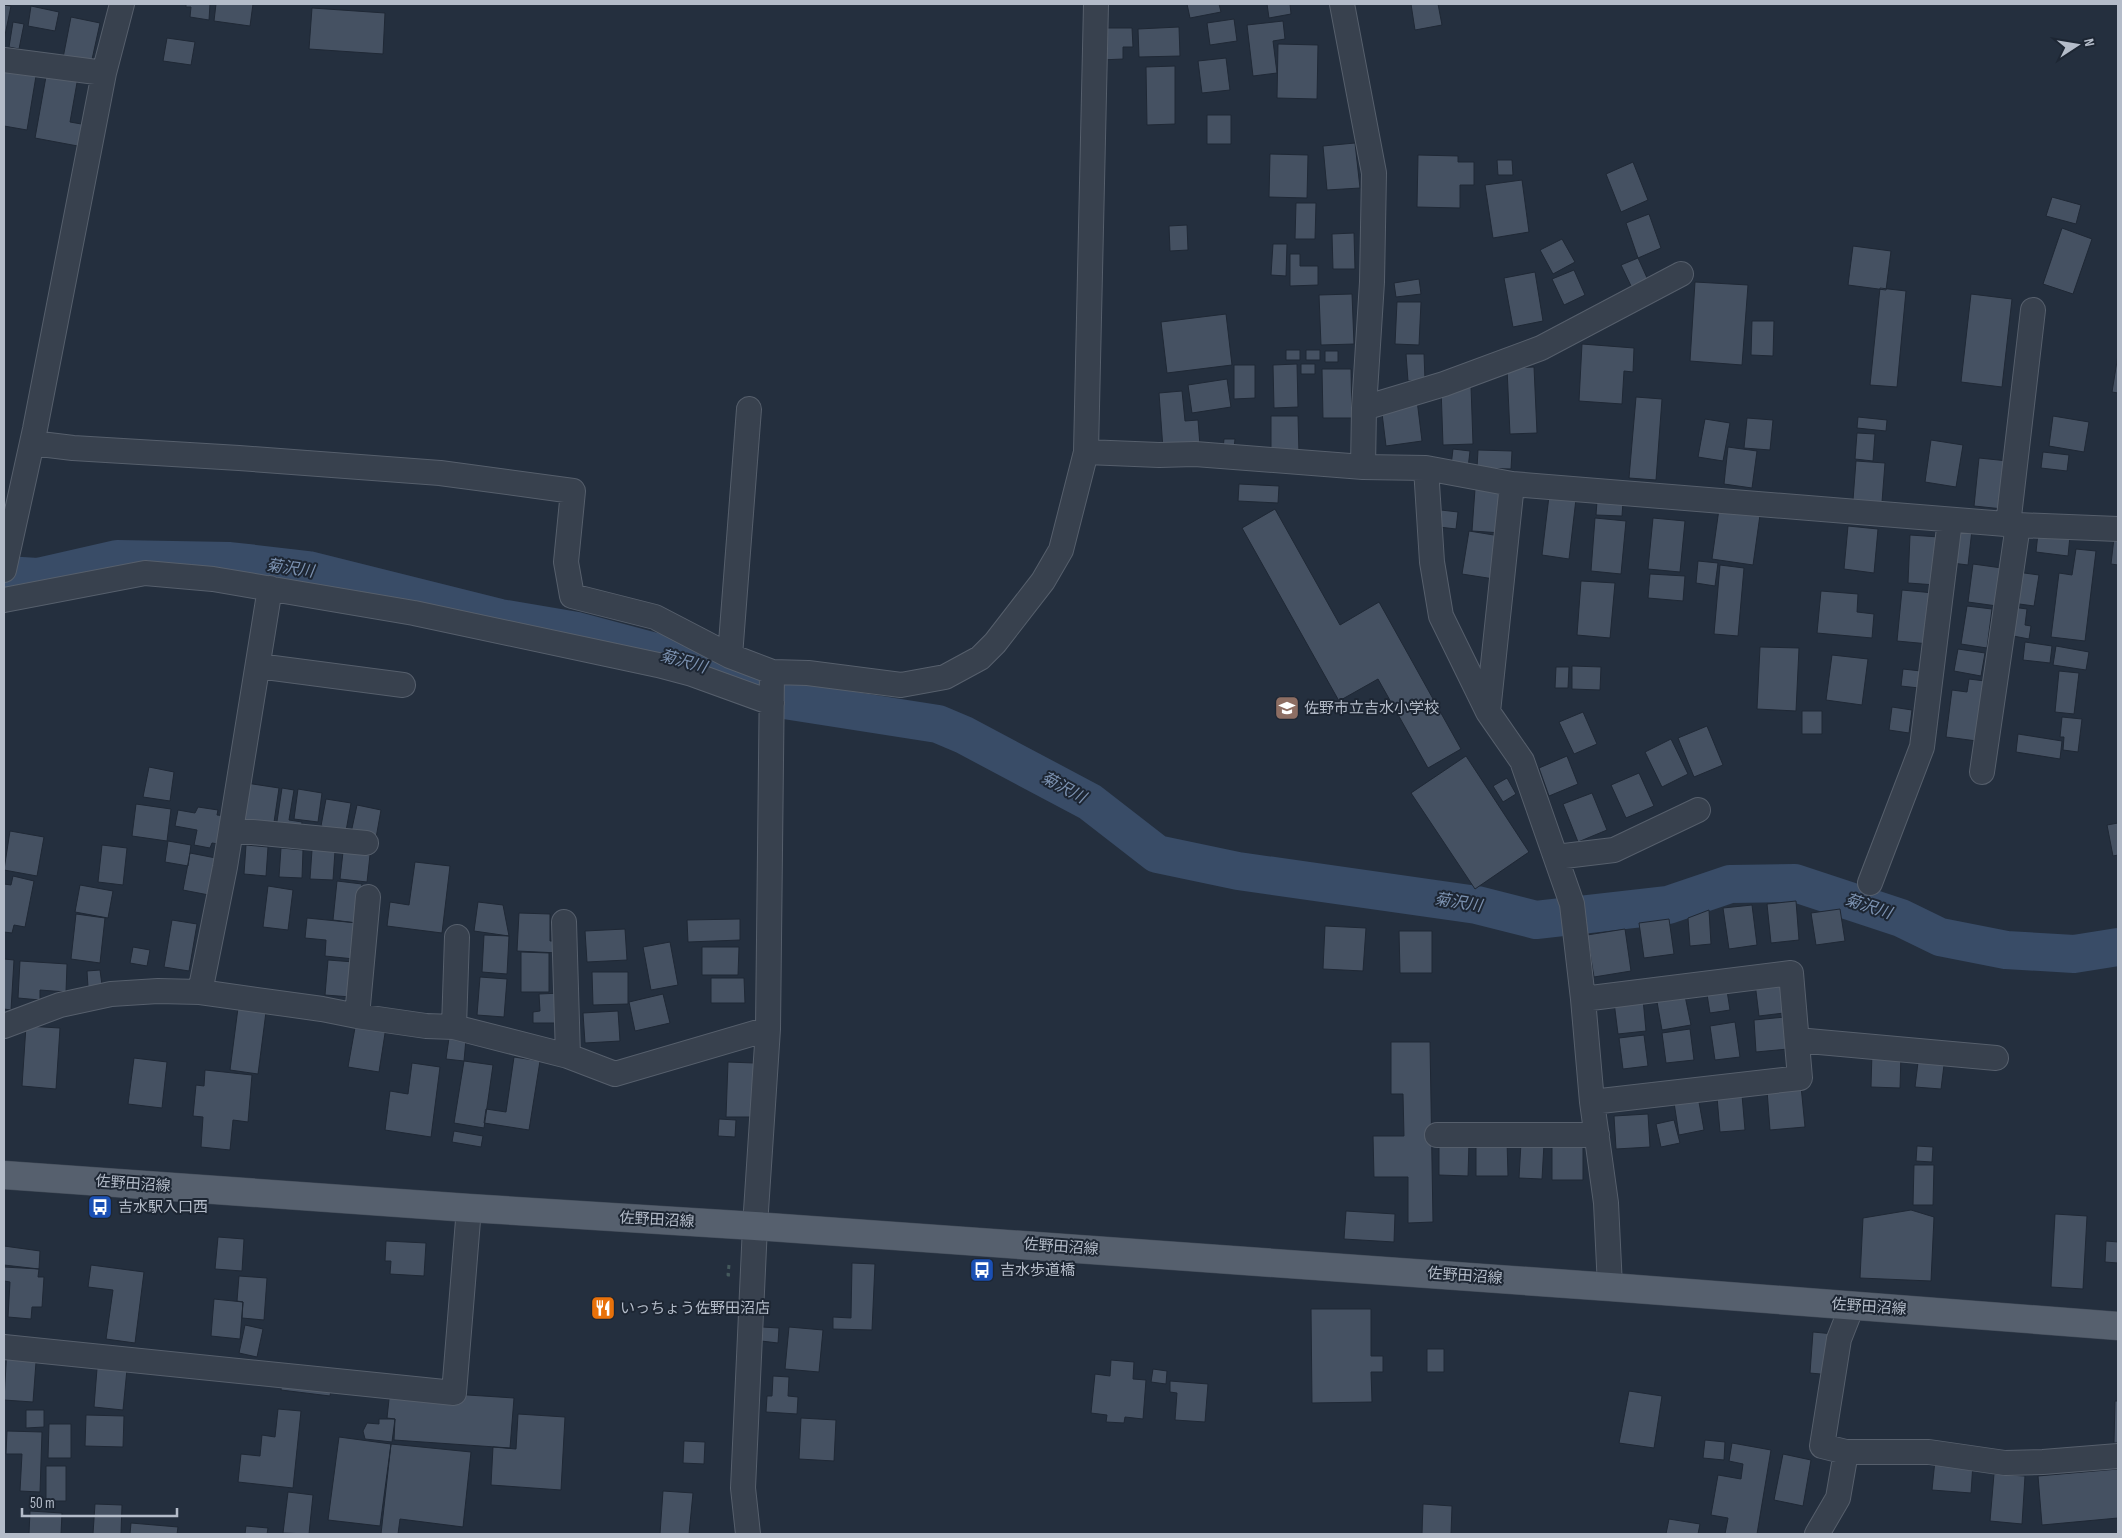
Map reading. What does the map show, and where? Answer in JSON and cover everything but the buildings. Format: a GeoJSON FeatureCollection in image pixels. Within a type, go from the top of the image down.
{"type":"FeatureCollection","features":[{"type":"Feature","properties":{"kind":"main road","name":"佐野田沼線"},"geometry":{"type":"LineString","coordinates":[[4,1175],[1610,1286],[2118,1326]]}},
{"type":"Feature","properties":{"kind":"street"},"geometry":{"type":"LineString","coordinates":[[4,570],[32,443],[104,74],[122,4]]}},
{"type":"Feature","properties":{"kind":"street"},"geometry":{"type":"LineString","coordinates":[[32,443],[73,448],[239,458],[440,474],[574,491],[566,562],[572,596],[655,617],[730,656],[772,672],[808,673],[901,685],[945,677],[980,658],[995,643],[1044,581],[1061,550],[1086,452],[1096,4]]}},
{"type":"Feature","properties":{"kind":"street"},"geometry":{"type":"LineString","coordinates":[[1342,4],[1374,172],[1372,282],[1364,408],[1363,467]]}},
{"type":"Feature","properties":{"kind":"street"},"geometry":{"type":"LineString","coordinates":[[4,60],[104,74]]}},
{"type":"Feature","properties":{"kind":"street"},"geometry":{"type":"LineString","coordinates":[[1364,408],[1444,384],[1542,348],[1681,274]]}},
{"type":"Feature","properties":{"kind":"street"},"geometry":{"type":"LineString","coordinates":[[1982,772],[2013,525],[2034,310]]}},
{"type":"Feature","properties":{"kind":"street"},"geometry":{"type":"LineString","coordinates":[[730,656],[749,409]]}},
{"type":"Feature","properties":{"kind":"street"},"geometry":{"type":"LineString","coordinates":[[1086,452],[1159,455],[1195,454],[1363,467],[1426,468],[1512,484],[2013,525],[2118,530]]}},
{"type":"Feature","properties":{"kind":"street"},"geometry":{"type":"LineString","coordinates":[[1426,468],[1432,562],[1441,616],[1488,712],[1522,761],[1572,904],[1592,1102],[1606,1203],[1610,1286]]}},
{"type":"Feature","properties":{"kind":"street"},"geometry":{"type":"LineString","coordinates":[[1488,712],[1512,484]]}},
{"type":"Feature","properties":{"kind":"street"},"geometry":{"type":"LineString","coordinates":[[1870,883],[1922,747],[1950,520]]}},
{"type":"Feature","properties":{"kind":"street"},"geometry":{"type":"LineString","coordinates":[[4,600],[145,573],[213,579],[414,613],[658,665],[692,674],[772,703]]}},
{"type":"Feature","properties":{"kind":"street"},"geometry":{"type":"LineString","coordinates":[[200,992],[232,830],[270,588]]}},
{"type":"Feature","properties":{"kind":"street"},"geometry":{"type":"LineString","coordinates":[[258,666],[403,685]]}},
{"type":"Feature","properties":{"kind":"street"},"geometry":{"type":"LineString","coordinates":[[748,1534],[743,1488],[755,1226],[768,1029],[772,672]]}},
{"type":"Feature","properties":{"kind":"street"},"geometry":{"type":"LineString","coordinates":[[1556,857],[1614,850],[1698,810]]}},
{"type":"Feature","properties":{"kind":"street"},"geometry":{"type":"LineString","coordinates":[[232,830],[366,842]]}},
{"type":"Feature","properties":{"kind":"street"},"geometry":{"type":"LineString","coordinates":[[357,1016],[368,897]]}},
{"type":"Feature","properties":{"kind":"street"},"geometry":{"type":"LineString","coordinates":[[564,922],[568,1056]]}},
{"type":"Feature","properties":{"kind":"street"},"geometry":{"type":"LineString","coordinates":[[454,1027],[457,937]]}},
{"type":"Feature","properties":{"kind":"street"},"geometry":{"type":"LineString","coordinates":[[1583,998],[1791,973],[1797,1040],[1800,1078],[1592,1102]]}},
{"type":"Feature","properties":{"kind":"street"},"geometry":{"type":"LineString","coordinates":[[4,1026],[60,1005],[111,994],[200,992],[426,1026],[454,1027],[568,1056],[616,1074],[768,1029]]}},
{"type":"Feature","properties":{"kind":"street"},"geometry":{"type":"LineString","coordinates":[[1797,1040],[1996,1058]]}},
{"type":"Feature","properties":{"kind":"street"},"geometry":{"type":"LineString","coordinates":[[1437,1134],[1597,1135]]}},
{"type":"Feature","properties":{"kind":"street"},"geometry":{"type":"LineString","coordinates":[[4,1347],[454,1393],[469,1208]]}},
{"type":"Feature","properties":{"kind":"street"},"geometry":{"type":"LineString","coordinates":[[1852,1306],[1840,1339],[1822,1446],[1846,1452],[1929,1452],[2005,1463],[2118,1456]]}},
{"type":"Feature","properties":{"kind":"street"},"geometry":{"type":"LineString","coordinates":[[1817,1534],[1838,1498],[1846,1452]]}},
{"type":"Feature","properties":{"kind":"waterway","name":"菊沢川"},"geometry":{"type":"LineString","coordinates":[[4,575],[38,577],[117,559],[230,561],[308,570],[500,618],[577,631],[667,655],[736,677],[778,699],[938,724],[964,735],[1090,802],[1157,854],[1238,871],[1477,905],[1536,920],[1668,905],[1730,884],[1795,883],[1901,918],[1940,937],[2006,950],[2074,954],[2118,947]]}},
{"type":"Feature","properties":{"kind":"place","name":"佐野市立吉水小学校"},"geometry":{"type":"Point","coordinates":[1287,708]}},
{"type":"Feature","properties":{"kind":"place","name":"吉水駅入口西"},"geometry":{"type":"Point","coordinates":[100,1207]}},
{"type":"Feature","properties":{"kind":"place","name":"吉水歩道橋"},"geometry":{"type":"Point","coordinates":[982,1270]}},
{"type":"Feature","properties":{"kind":"place","name":"いっちょう佐野田沼店"},"geometry":{"type":"Point","coordinates":[603,1308]}}]}
